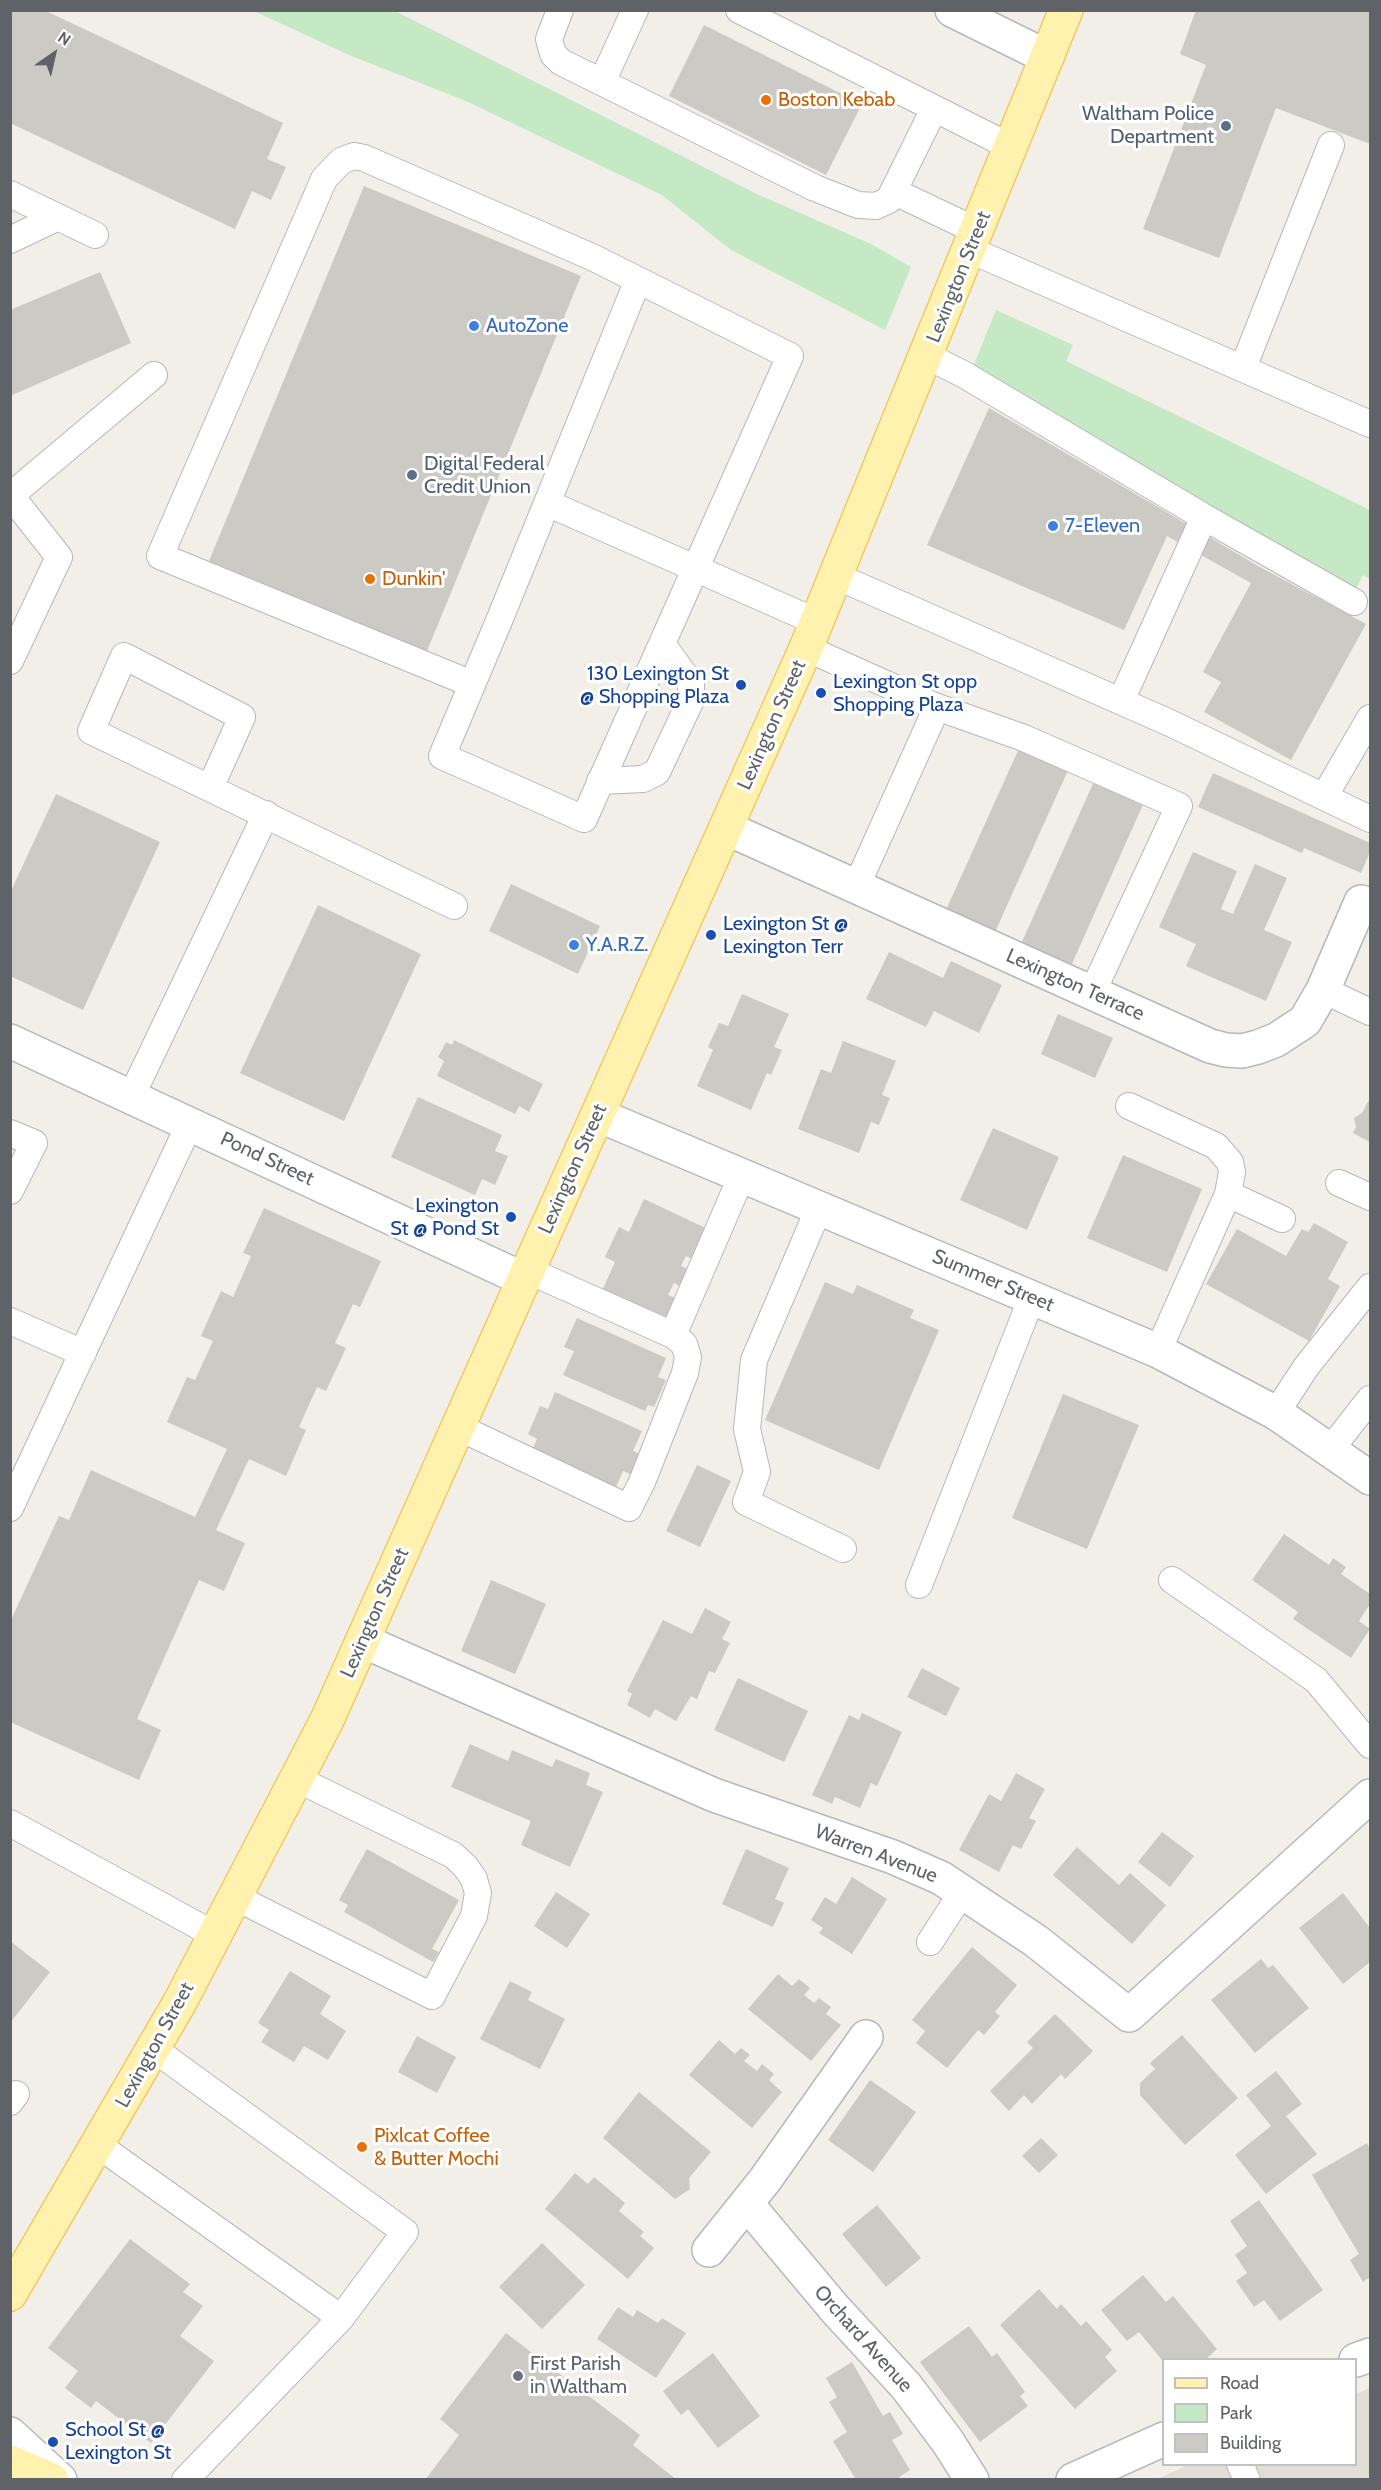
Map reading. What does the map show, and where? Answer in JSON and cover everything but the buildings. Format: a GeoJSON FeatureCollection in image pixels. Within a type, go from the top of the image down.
{"type":"FeatureCollection","features":[{"type":"Feature","properties":{"kind":"main road","name":"Lexington Street"},"geometry":{"type":"LineString","coordinates":[[10,2294],[154,2049],[297,1779],[363,1641],[811,635],[927,356],[1066,10]]}},
{"type":"Feature","properties":{"kind":"main road"},"geometry":{"type":"LineString","coordinates":[[10,2462],[52,2480]]}},
{"type":"Feature","properties":{"kind":"street"},"geometry":{"type":"LineString","coordinates":[[952,10],[1047,57]]}},
{"type":"Feature","properties":{"kind":"street","name":"Lexington Terrace"},"geometry":{"type":"LineString","coordinates":[[726,828],[857,885],[1210,1046],[1242,1051],[1276,1040],[1305,1021],[1323,990],[1361,903]]}},
{"type":"Feature","properties":{"kind":"street","name":"Pond Street"},"geometry":{"type":"LineString","coordinates":[[10,1041],[525,1274]]}},
{"type":"Feature","properties":{"kind":"street","name":"Summer Street"},"geometry":{"type":"LineString","coordinates":[[598,1114],[1158,1351],[1276,1413],[1371,1479]]}},
{"type":"Feature","properties":{"kind":"street","name":"Warren Avenue"},"geometry":{"type":"LineString","coordinates":[[363,1641],[676,1779],[752,1809],[893,1857],[940,1878],[1036,1941],[1129,2015],[1371,1796]]}},
{"type":"Feature","properties":{"kind":"street"},"geometry":{"type":"LineString","coordinates":[[709,2250],[747,2204],[866,2037]]}},
{"type":"Feature","properties":{"kind":"street","name":"Orchard Avenue"},"geometry":{"type":"LineString","coordinates":[[747,2204],[834,2309],[913,2394],[972,2480]]}},
{"type":"Feature","properties":{"kind":"street"},"geometry":{"type":"LineString","coordinates":[[10,2434],[60,2480]]}},
{"type":"Feature","properties":{"kind":"street"},"geometry":{"type":"LineString","coordinates":[[1073,2480],[1162,2440]]}},
{"type":"Feature","properties":{"kind":"lane"},"geometry":{"type":"LineString","coordinates":[[560,10],[549,39],[553,54],[561,62],[846,201],[876,206],[889,200],[895,192],[934,109]]}},
{"type":"Feature","properties":{"kind":"lane"},"geometry":{"type":"LineString","coordinates":[[602,82],[635,10]]}},
{"type":"Feature","properties":{"kind":"lane"},"geometry":{"type":"LineString","coordinates":[[739,10],[1011,147]]}},
{"type":"Feature","properties":{"kind":"lane"},"geometry":{"type":"LineString","coordinates":[[1243,368],[1331,145]]}},
{"type":"Feature","properties":{"kind":"lane"},"geometry":{"type":"LineString","coordinates":[[472,684],[160,556],[324,179],[341,160],[354,156],[364,158],[638,280],[790,356],[584,819],[442,756],[472,684],[547,503],[638,280]]}},
{"type":"Feature","properties":{"kind":"lane"},"geometry":{"type":"LineString","coordinates":[[895,192],[973,241],[1243,368],[1370,421]]}},
{"type":"Feature","properties":{"kind":"lane"},"geometry":{"type":"LineString","coordinates":[[10,194],[95,235]]}},
{"type":"Feature","properties":{"kind":"lane"},"geometry":{"type":"LineString","coordinates":[[10,240],[58,217]]}},
{"type":"Feature","properties":{"kind":"lane"},"geometry":{"type":"LineString","coordinates":[[927,356],[963,374],[1204,517],[1354,602]]}},
{"type":"Feature","properties":{"kind":"lane"},"geometry":{"type":"LineString","coordinates":[[10,661],[59,557],[11,496],[154,375]]}},
{"type":"Feature","properties":{"kind":"lane"},"geometry":{"type":"LineString","coordinates":[[547,503],[695,569],[937,707],[1024,738],[1179,806],[1092,993]]}},
{"type":"Feature","properties":{"kind":"lane"},"geometry":{"type":"LineString","coordinates":[[1121,701],[1204,517]]}},
{"type":"Feature","properties":{"kind":"lane"},"geometry":{"type":"LineString","coordinates":[[836,576],[1121,701],[1371,819]]}},
{"type":"Feature","properties":{"kind":"lane"},"geometry":{"type":"LineString","coordinates":[[600,782],[643,779],[657,772],[691,700],[690,684],[662,644]]}},
{"type":"Feature","properties":{"kind":"lane"},"geometry":{"type":"LineString","coordinates":[[210,788],[242,717],[124,656],[91,731],[454,906]]}},
{"type":"Feature","properties":{"kind":"lane"},"geometry":{"type":"LineString","coordinates":[[857,885],[937,707]]}},
{"type":"Feature","properties":{"kind":"lane"},"geometry":{"type":"LineString","coordinates":[[1324,797],[1371,718]]}},
{"type":"Feature","properties":{"kind":"lane"},"geometry":{"type":"LineString","coordinates":[[131,1097],[266,814]]}},
{"type":"Feature","properties":{"kind":"lane"},"geometry":{"type":"LineString","coordinates":[[1323,990],[1371,1012]]}},
{"type":"Feature","properties":{"kind":"lane"},"geometry":{"type":"LineString","coordinates":[[1129,1106],[1205,1139],[1224,1152],[1230,1162],[1232,1172],[1228,1194],[1158,1351]]}},
{"type":"Feature","properties":{"kind":"lane"},"geometry":{"type":"LineString","coordinates":[[10,1508],[190,1124]]}},
{"type":"Feature","properties":{"kind":"lane"},"geometry":{"type":"LineString","coordinates":[[10,1133],[33,1143],[10,1191]]}},
{"type":"Feature","properties":{"kind":"lane"},"geometry":{"type":"LineString","coordinates":[[673,1335],[742,1175]]}},
{"type":"Feature","properties":{"kind":"lane"},"geometry":{"type":"LineString","coordinates":[[1339,1183],[1371,1197]]}},
{"type":"Feature","properties":{"kind":"lane"},"geometry":{"type":"LineString","coordinates":[[1228,1194],[1282,1219]]}},
{"type":"Feature","properties":{"kind":"lane"},"geometry":{"type":"LineString","coordinates":[[819,1208],[754,1360],[747,1429],[757,1472],[746,1502],[843,1549]]}},
{"type":"Feature","properties":{"kind":"lane"},"geometry":{"type":"LineString","coordinates":[[458,1427],[629,1508],[687,1365],[686,1349],[673,1335],[525,1274]]}},
{"type":"Feature","properties":{"kind":"lane"},"geometry":{"type":"LineString","coordinates":[[1276,1413],[1306,1367],[1371,1287]]}},
{"type":"Feature","properties":{"kind":"lane"},"geometry":{"type":"LineString","coordinates":[[919,1585],[1032,1297]]}},
{"type":"Feature","properties":{"kind":"lane"},"geometry":{"type":"LineString","coordinates":[[10,1321],[83,1353]]}},
{"type":"Feature","properties":{"kind":"lane"},"geometry":{"type":"LineString","coordinates":[[1330,1450],[1371,1399]]}},
{"type":"Feature","properties":{"kind":"lane"},"geometry":{"type":"LineString","coordinates":[[1172,1580],[1316,1680],[1371,1745]]}},
{"type":"Feature","properties":{"kind":"lane"},"geometry":{"type":"LineString","coordinates":[[235,1897],[432,1996],[478,1906],[478,1893],[474,1879],[453,1855],[297,1779]]}},
{"type":"Feature","properties":{"kind":"lane"},"geometry":{"type":"LineString","coordinates":[[10,1823],[215,1935]]}},
{"type":"Feature","properties":{"kind":"lane"},"geometry":{"type":"LineString","coordinates":[[930,1942],[963,1891]]}},
{"type":"Feature","properties":{"kind":"lane"},"geometry":{"type":"LineString","coordinates":[[154,2049],[405,2232],[341,2318],[184,2480]]}},
{"type":"Feature","properties":{"kind":"lane"},"geometry":{"type":"LineString","coordinates":[[98,2145],[341,2318]]}},
{"type":"Feature","properties":{"kind":"shaded area"},"geometry":{"type":"Polygon","coordinates":[[[1370,2388],[1370,2479],[1155,2480],[1186,2466],[1357,2466],[1357,2394],[1370,2388]]]}},
{"type":"Feature","properties":{"kind":"green space"},"geometry":{"type":"Polygon","coordinates":[[[254,11],[395,11],[759,195],[871,244],[911,267],[885,330],[731,250],[662,195],[466,101],[349,55],[254,11]]]}},
{"type":"Feature","properties":{"kind":"green space"},"geometry":{"type":"Polygon","coordinates":[[[996,310],[1073,345],[1066,361],[1370,510],[1370,579],[1363,575],[1356,589],[1285,551],[973,367],[996,310]]]}},
{"type":"Feature","properties":{"kind":"place","name":"Boston Kebab"},"geometry":{"type":"Point","coordinates":[766,100]}},
{"type":"Feature","properties":{"kind":"place","name":"Waltham Police Department"},"geometry":{"type":"Point","coordinates":[1226,126]}},
{"type":"Feature","properties":{"kind":"place","name":"AutoZone"},"geometry":{"type":"Point","coordinates":[474,326]}},
{"type":"Feature","properties":{"kind":"place","name":"Digital Federal Credit Union"},"geometry":{"type":"Point","coordinates":[412,475]}},
{"type":"Feature","properties":{"kind":"place","name":"7-Eleven"},"geometry":{"type":"Point","coordinates":[1053,526]}},
{"type":"Feature","properties":{"kind":"place","name":"Dunkin'"},"geometry":{"type":"Point","coordinates":[370,579]}},
{"type":"Feature","properties":{"kind":"place","name":"130 Lexington St @ Shopping Plaza"},"geometry":{"type":"Point","coordinates":[741,685]}},
{"type":"Feature","properties":{"kind":"place","name":"Lexington St opp Shopping Plaza"},"geometry":{"type":"Point","coordinates":[821,693]}},
{"type":"Feature","properties":{"kind":"place","name":"Lexington St @ Lexington Terr"},"geometry":{"type":"Point","coordinates":[711,935]}},
{"type":"Feature","properties":{"kind":"place","name":"Y.A.R.Z."},"geometry":{"type":"Point","coordinates":[574,945]}},
{"type":"Feature","properties":{"kind":"place","name":"Lexington St @ Pond St"},"geometry":{"type":"Point","coordinates":[511,1217]}},
{"type":"Feature","properties":{"kind":"place","name":"Pixlcat Coffee & Butter Mochi"},"geometry":{"type":"Point","coordinates":[362,2147]}},
{"type":"Feature","properties":{"kind":"place","name":"First Parish in Waltham"},"geometry":{"type":"Point","coordinates":[518,2376]}},
{"type":"Feature","properties":{"kind":"place","name":"School St @ Lexington St"},"geometry":{"type":"Point","coordinates":[53,2442]}}]}
